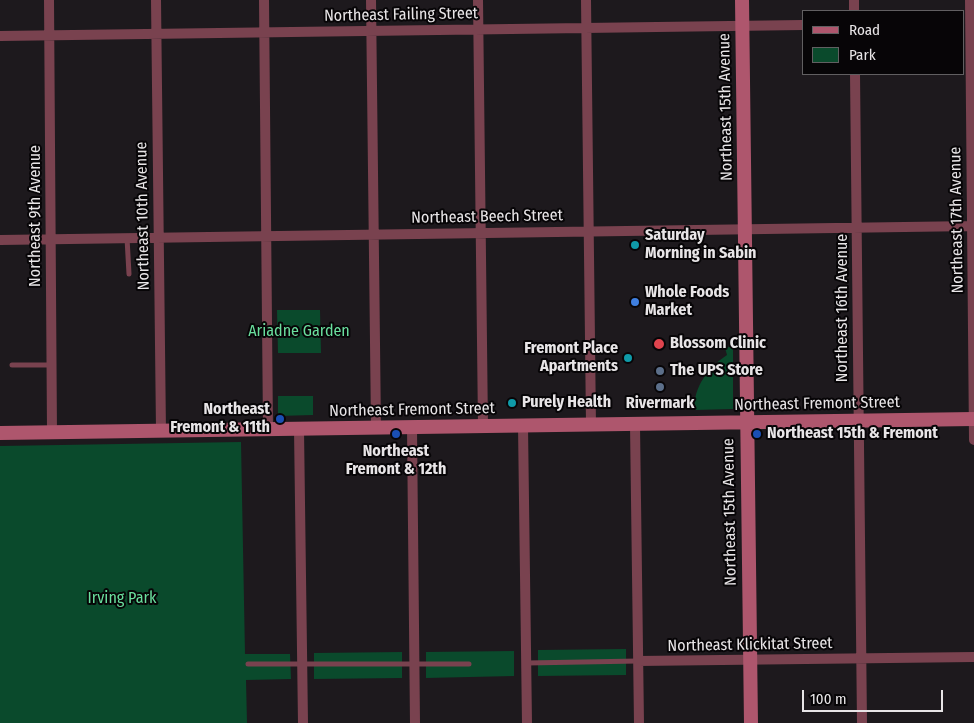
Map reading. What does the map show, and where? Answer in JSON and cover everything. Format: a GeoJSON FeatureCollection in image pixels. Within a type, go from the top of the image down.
{"type":"FeatureCollection","features":[{"type":"Feature","properties":{"kind":"main road","name":"Northeast 15th Avenue"},"geometry":{"type":"LineString","coordinates":[[742,0],[751,723]]}},
{"type":"Feature","properties":{"kind":"main road","name":"Northeast Fremont Street"},"geometry":{"type":"LineString","coordinates":[[0,433],[974,419]]}},
{"type":"Feature","properties":{"kind":"street","name":"Northeast 9th Avenue"},"geometry":{"type":"LineString","coordinates":[[49,0],[52,432]]}},
{"type":"Feature","properties":{"kind":"street","name":"Northeast 10th Avenue"},"geometry":{"type":"LineString","coordinates":[[156,0],[161,431]]}},
{"type":"Feature","properties":{"kind":"street"},"geometry":{"type":"LineString","coordinates":[[264,0],[268,429]]}},
{"type":"Feature","properties":{"kind":"street"},"geometry":{"type":"LineString","coordinates":[[371,0],[376,428]]}},
{"type":"Feature","properties":{"kind":"street"},"geometry":{"type":"LineString","coordinates":[[478,0],[483,427]]}},
{"type":"Feature","properties":{"kind":"street"},"geometry":{"type":"LineString","coordinates":[[586,0],[591,425]]}},
{"type":"Feature","properties":{"kind":"street","name":"Northeast 17th Avenue"},"geometry":{"type":"LineString","coordinates":[[970,0],[974,440]]}},
{"type":"Feature","properties":{"kind":"street","name":"Northeast Failing Street"},"geometry":{"type":"LineString","coordinates":[[0,36],[802,25]]}},
{"type":"Feature","properties":{"kind":"street","name":"Northeast 16th Avenue"},"geometry":{"type":"LineString","coordinates":[[855,75],[862,723]]}},
{"type":"Feature","properties":{"kind":"street","name":"Northeast Beech Street"},"geometry":{"type":"LineString","coordinates":[[0,240],[973,226]]}},
{"type":"Feature","properties":{"kind":"street"},"geometry":{"type":"LineString","coordinates":[[635,425],[639,723]]}},
{"type":"Feature","properties":{"kind":"street"},"geometry":{"type":"LineString","coordinates":[[523,426],[527,723]]}},
{"type":"Feature","properties":{"kind":"street"},"geometry":{"type":"LineString","coordinates":[[412,428],[415,723]]}},
{"type":"Feature","properties":{"kind":"street"},"geometry":{"type":"LineString","coordinates":[[299,429],[303,723]]}},
{"type":"Feature","properties":{"kind":"street","name":"Northeast Klickitat Street"},"geometry":{"type":"LineString","coordinates":[[638,661],[974,657]]}},
{"type":"Feature","properties":{"kind":"lane"},"geometry":{"type":"LineString","coordinates":[[127,238],[129,274]]}},
{"type":"Feature","properties":{"kind":"lane"},"geometry":{"type":"LineString","coordinates":[[12,365],[52,365]]}},
{"type":"Feature","properties":{"kind":"lane","name":"Northeast Klickitat Street"},"geometry":{"type":"LineString","coordinates":[[526,663],[638,661]]}},
{"type":"Feature","properties":{"kind":"lane"},"geometry":{"type":"LineString","coordinates":[[248,664],[468,664]]}},
{"type":"Feature","properties":{"kind":"green space","name":"Ariadne Garden"},"geometry":{"type":"Polygon","coordinates":[[[277,310],[320,310],[321,353],[278,353],[277,310]]]}},
{"type":"Feature","properties":{"kind":"green space"},"geometry":{"type":"Polygon","coordinates":[[[733,346],[733,409],[694,410],[696,393],[703,378],[727,355],[725,348],[733,346]]]}},
{"type":"Feature","properties":{"kind":"green space"},"geometry":{"type":"Polygon","coordinates":[[[278,396],[313,396],[313,415],[278,416],[278,396]]]}},
{"type":"Feature","properties":{"kind":"green space","name":"Irving Park"},"geometry":{"type":"Polygon","coordinates":[[[241,442],[245,654],[290,654],[291,679],[246,680],[247,723],[0,723],[0,446],[241,442]]]}},
{"type":"Feature","properties":{"kind":"green space"},"geometry":{"type":"Polygon","coordinates":[[[626,649],[626,675],[538,676],[538,650],[626,649]]]}},
{"type":"Feature","properties":{"kind":"green space"},"geometry":{"type":"Polygon","coordinates":[[[514,651],[514,676],[426,678],[426,652],[514,651]]]}},
{"type":"Feature","properties":{"kind":"green space"},"geometry":{"type":"Polygon","coordinates":[[[402,652],[402,678],[314,679],[314,653],[402,652]]]}},
{"type":"Feature","properties":{"kind":"place","name":"Saturday Morning in Sabin"},"geometry":{"type":"Point","coordinates":[635,245]}},
{"type":"Feature","properties":{"kind":"place","name":"Whole Foods Market"},"geometry":{"type":"Point","coordinates":[635,302]}},
{"type":"Feature","properties":{"kind":"place","name":"Blossom Clinic"},"geometry":{"type":"Point","coordinates":[659,344]}},
{"type":"Feature","properties":{"kind":"place","name":"Fremont Place Apartments"},"geometry":{"type":"Point","coordinates":[628,358]}},
{"type":"Feature","properties":{"kind":"place","name":"The UPS Store"},"geometry":{"type":"Point","coordinates":[660,371]}},
{"type":"Feature","properties":{"kind":"place","name":"Rivermark"},"geometry":{"type":"Point","coordinates":[660,387]}},
{"type":"Feature","properties":{"kind":"place","name":"Purely Health"},"geometry":{"type":"Point","coordinates":[512,403]}},
{"type":"Feature","properties":{"kind":"place","name":"Northeast Fremont & 11th"},"geometry":{"type":"Point","coordinates":[280,419]}},
{"type":"Feature","properties":{"kind":"place","name":"Northeast Fremont & 12th"},"geometry":{"type":"Point","coordinates":[396,434]}},
{"type":"Feature","properties":{"kind":"place","name":"Northeast 15th & Fremont"},"geometry":{"type":"Point","coordinates":[757,434]}}]}
